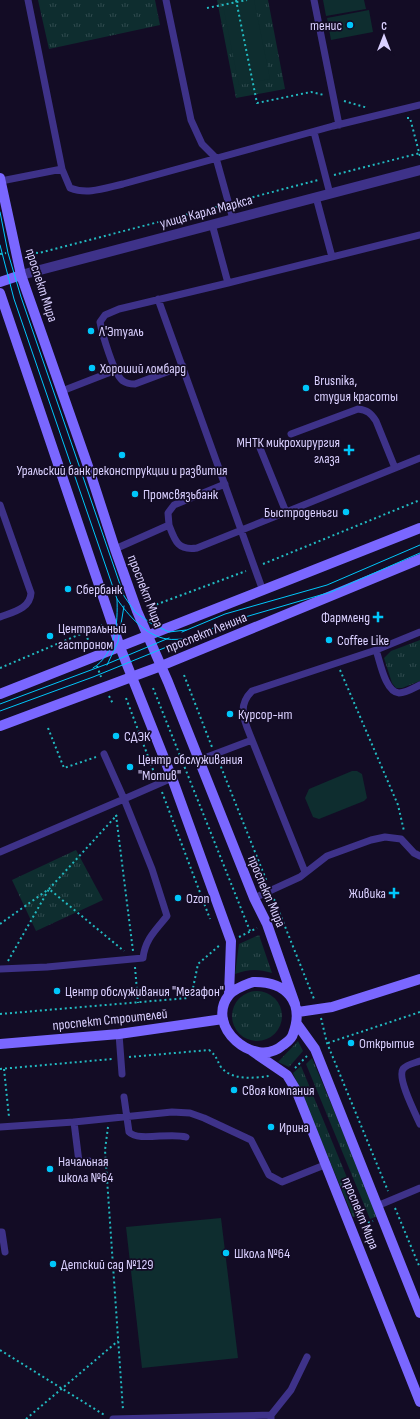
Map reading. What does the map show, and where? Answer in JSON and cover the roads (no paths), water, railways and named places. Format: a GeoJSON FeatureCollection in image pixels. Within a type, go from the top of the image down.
{"type":"FeatureCollection","features":[{"type":"Feature","properties":{"kind":"main road","name":"проспект Мира"},"geometry":{"type":"LineString","coordinates":[[0,178],[21,275],[137,611],[147,636],[162,666],[254,898],[267,924],[296,1008]]}},
{"type":"Feature","properties":{"kind":"main road","name":"улица Карла Маркса"},"geometry":{"type":"LineString","coordinates":[[0,282],[21,275]]}},
{"type":"Feature","properties":{"kind":"main road"},"geometry":{"type":"LineString","coordinates":[[0,293],[120,648],[172,778],[231,941],[230,995],[224,1010],[223,1019],[228,1033],[237,1043],[252,1051],[265,1052],[278,1050],[293,1037],[297,1024],[296,1008],[287,993],[277,985],[265,982],[253,982],[239,987],[230,995]]}},
{"type":"Feature","properties":{"kind":"main road","name":"проспект Ленина"},"geometry":{"type":"LineString","coordinates":[[0,694],[120,648],[420,528]]}},
{"type":"Feature","properties":{"kind":"main road","name":"проспект Ленина"},"geometry":{"type":"LineString","coordinates":[[0,726],[162,666],[420,559]]}},
{"type":"Feature","properties":{"kind":"main road"},"geometry":{"type":"LineString","coordinates":[[296,1008],[318,1009],[332,1007],[420,979]]}},
{"type":"Feature","properties":{"kind":"main road","name":"проспект Строителей"},"geometry":{"type":"LineString","coordinates":[[0,1044],[119,1034],[223,1019]]}},
{"type":"Feature","properties":{"kind":"main road","name":"проспект Мира"},"geometry":{"type":"LineString","coordinates":[[297,1024],[315,1049],[420,1313]]}},
{"type":"Feature","properties":{"kind":"main road","name":"проспект Мира"},"geometry":{"type":"LineString","coordinates":[[252,1051],[287,1076],[296,1090],[327,1164],[420,1402]]}},
{"type":"Feature","properties":{"kind":"street","name":"улица Карла Маркса"},"geometry":{"type":"LineString","coordinates":[[21,275],[420,170]]}},
{"type":"Feature","properties":{"kind":"lane"},"geometry":{"type":"LineString","coordinates":[[28,0],[62,170],[70,188],[78,191],[89,192],[387,112],[420,105]]}},
{"type":"Feature","properties":{"kind":"lane"},"geometry":{"type":"LineString","coordinates":[[166,0],[191,120],[202,144],[216,158],[233,219]]}},
{"type":"Feature","properties":{"kind":"lane"},"geometry":{"type":"LineString","coordinates":[[314,0],[339,125]]}},
{"type":"Feature","properties":{"kind":"lane"},"geometry":{"type":"LineString","coordinates":[[314,132],[330,194]]}},
{"type":"Feature","properties":{"kind":"lane"},"geometry":{"type":"LineString","coordinates":[[0,181],[62,170]]}},
{"type":"Feature","properties":{"kind":"lane"},"geometry":{"type":"LineString","coordinates":[[316,197],[332,257]]}},
{"type":"Feature","properties":{"kind":"lane"},"geometry":{"type":"LineString","coordinates":[[212,224],[228,283]]}},
{"type":"Feature","properties":{"kind":"lane"},"geometry":{"type":"LineString","coordinates":[[183,366],[135,384],[123,381],[116,370],[101,329],[101,318],[110,312],[158,299],[420,235]]}},
{"type":"Feature","properties":{"kind":"lane"},"geometry":{"type":"LineString","coordinates":[[158,299],[263,591]]}},
{"type":"Feature","properties":{"kind":"lane"},"geometry":{"type":"LineString","coordinates":[[62,391],[116,370]]}},
{"type":"Feature","properties":{"kind":"lane"},"geometry":{"type":"LineString","coordinates":[[291,434],[358,409],[363,409],[372,414],[376,421],[395,468]]}},
{"type":"Feature","properties":{"kind":"lane"},"geometry":{"type":"LineString","coordinates":[[260,448],[286,512]]}},
{"type":"Feature","properties":{"kind":"lane"},"geometry":{"type":"LineString","coordinates":[[225,484],[174,505],[168,513],[169,525],[174,538],[179,545],[187,549],[197,548],[420,458]]}},
{"type":"Feature","properties":{"kind":"lane"},"geometry":{"type":"LineString","coordinates":[[0,505],[31,593],[31,600],[25,607],[0,618]]}},
{"type":"Feature","properties":{"kind":"lane"},"geometry":{"type":"LineString","coordinates":[[115,549],[169,525]]}},
{"type":"Feature","properties":{"kind":"lane"},"geometry":{"type":"LineString","coordinates":[[306,872],[252,740],[242,710],[243,702],[252,691],[376,650],[420,632]]}},
{"type":"Feature","properties":{"kind":"lane"},"geometry":{"type":"LineString","coordinates":[[376,650],[388,686],[394,691],[405,691],[420,685]]}},
{"type":"Feature","properties":{"kind":"lane"},"geometry":{"type":"LineString","coordinates":[[199,760],[252,740]]}},
{"type":"Feature","properties":{"kind":"lane"},"geometry":{"type":"LineString","coordinates":[[2,969],[134,963],[143,958],[144,947],[150,935],[167,916],[152,869],[128,808],[104,754]]}},
{"type":"Feature","properties":{"kind":"lane"},"geometry":{"type":"LineString","coordinates":[[0,852],[172,778]]}},
{"type":"Feature","properties":{"kind":"lane"},"geometry":{"type":"LineString","coordinates":[[254,898],[293,881],[327,856],[371,840],[394,837],[400,839],[420,856]]}},
{"type":"Feature","properties":{"kind":"lane"},"geometry":{"type":"LineString","coordinates":[[119,1034],[122,1074]]}},
{"type":"Feature","properties":{"kind":"lane"},"geometry":{"type":"LineString","coordinates":[[420,1061],[406,1066],[403,1070],[401,1078],[420,1124]]}},
{"type":"Feature","properties":{"kind":"lane"},"geometry":{"type":"LineString","coordinates":[[124,1097],[129,1132],[132,1135],[141,1137],[172,1134],[186,1137]]}},
{"type":"Feature","properties":{"kind":"lane"},"geometry":{"type":"LineString","coordinates":[[0,1127],[74,1122],[172,1112],[190,1113],[251,1140],[269,1175],[282,1182],[327,1164]]}},
{"type":"Feature","properties":{"kind":"lane"},"geometry":{"type":"LineString","coordinates":[[74,1122],[79,1162],[89,1161]]}},
{"type":"Feature","properties":{"kind":"lane"},"geometry":{"type":"LineString","coordinates":[[377,1206],[420,1188]]}},
{"type":"Feature","properties":{"kind":"lane"},"geometry":{"type":"LineString","coordinates":[[0,1232],[2,1232],[5,1252]]}},
{"type":"Feature","properties":{"kind":"lane"},"geometry":{"type":"LineString","coordinates":[[111,1419],[271,1417],[291,1390],[307,1357]]}},
{"type":"Feature","properties":{"kind":"tram line"},"geometry":{"type":"LineString","coordinates":[[0,212],[8,253],[21,297],[124,596],[135,612],[152,624],[169,632],[186,630]]}},
{"type":"Feature","properties":{"kind":"tram line"},"geometry":{"type":"LineString","coordinates":[[0,245],[14,299],[117,599],[126,612],[138,624],[152,634],[167,639],[185,639]]}},
{"type":"Feature","properties":{"kind":"tram line"},"geometry":{"type":"LineString","coordinates":[[182,632],[225,614],[327,585],[420,545]]}},
{"type":"Feature","properties":{"kind":"tram line"},"geometry":{"type":"LineString","coordinates":[[0,711],[93,677],[228,622],[331,592],[420,553]]}},
{"type":"Feature","properties":{"kind":"tram line"},"geometry":{"type":"LineString","coordinates":[[93,668],[107,655],[111,646],[116,627],[117,599]]}},
{"type":"Feature","properties":{"kind":"tram line"},"geometry":{"type":"LineString","coordinates":[[107,665],[118,642],[124,606]]}},
{"type":"Feature","properties":{"kind":"tram line"},"geometry":{"type":"LineString","coordinates":[[0,704],[107,664],[169,638]]}},
{"type":"Feature","properties":{"kind":"place","name":"тенис"},"geometry":{"type":"Point","coordinates":[350,25]}},
{"type":"Feature","properties":{"kind":"place","name":"Л'Этуаль"},"geometry":{"type":"Point","coordinates":[91,331]}},
{"type":"Feature","properties":{"kind":"place","name":"Хороший ломбард"},"geometry":{"type":"Point","coordinates":[92,368]}},
{"type":"Feature","properties":{"kind":"place","name":"Brusnika, студия красоты"},"geometry":{"type":"Point","coordinates":[306,388]}},
{"type":"Feature","properties":{"kind":"place","name":"МНТК микрохирургия глаза"},"geometry":{"type":"Point","coordinates":[349,450]}},
{"type":"Feature","properties":{"kind":"place","name":"Уральский банк реконструкции и развития"},"geometry":{"type":"Point","coordinates":[122,455]}},
{"type":"Feature","properties":{"kind":"place","name":"Промсвязьбанк"},"geometry":{"type":"Point","coordinates":[135,494]}},
{"type":"Feature","properties":{"kind":"place","name":"Быстроденьги"},"geometry":{"type":"Point","coordinates":[346,512]}},
{"type":"Feature","properties":{"kind":"place","name":"Сбербанк"},"geometry":{"type":"Point","coordinates":[68,589]}},
{"type":"Feature","properties":{"kind":"place","name":"Фармленд"},"geometry":{"type":"Point","coordinates":[378,617]}},
{"type":"Feature","properties":{"kind":"place","name":"Центральный гастроном"},"geometry":{"type":"Point","coordinates":[50,636]}},
{"type":"Feature","properties":{"kind":"place","name":"Coffee Like"},"geometry":{"type":"Point","coordinates":[329,640]}},
{"type":"Feature","properties":{"kind":"place","name":"Курсор-нт"},"geometry":{"type":"Point","coordinates":[230,714]}},
{"type":"Feature","properties":{"kind":"place","name":"СДЭК"},"geometry":{"type":"Point","coordinates":[116,736]}},
{"type":"Feature","properties":{"kind":"place","name":"Центр обслуживания \"Мотив\""},"geometry":{"type":"Point","coordinates":[130,767]}},
{"type":"Feature","properties":{"kind":"place","name":"Живика"},"geometry":{"type":"Point","coordinates":[394,893]}},
{"type":"Feature","properties":{"kind":"place","name":"Ozon"},"geometry":{"type":"Point","coordinates":[178,898]}},
{"type":"Feature","properties":{"kind":"place","name":"Центр обслуживания \"Мегафон\""},"geometry":{"type":"Point","coordinates":[57,991]}},
{"type":"Feature","properties":{"kind":"place","name":"Открытие"},"geometry":{"type":"Point","coordinates":[351,1043]}},
{"type":"Feature","properties":{"kind":"place","name":"Своя компания"},"geometry":{"type":"Point","coordinates":[234,1090]}},
{"type":"Feature","properties":{"kind":"place","name":"Ирина"},"geometry":{"type":"Point","coordinates":[271,1127]}},
{"type":"Feature","properties":{"kind":"place","name":"Начальная школа №64"},"geometry":{"type":"Point","coordinates":[50,1169]}},
{"type":"Feature","properties":{"kind":"place","name":"Школа №64"},"geometry":{"type":"Point","coordinates":[226,1253]}},
{"type":"Feature","properties":{"kind":"place","name":"Детский сад №129"},"geometry":{"type":"Point","coordinates":[53,1264]}}]}
